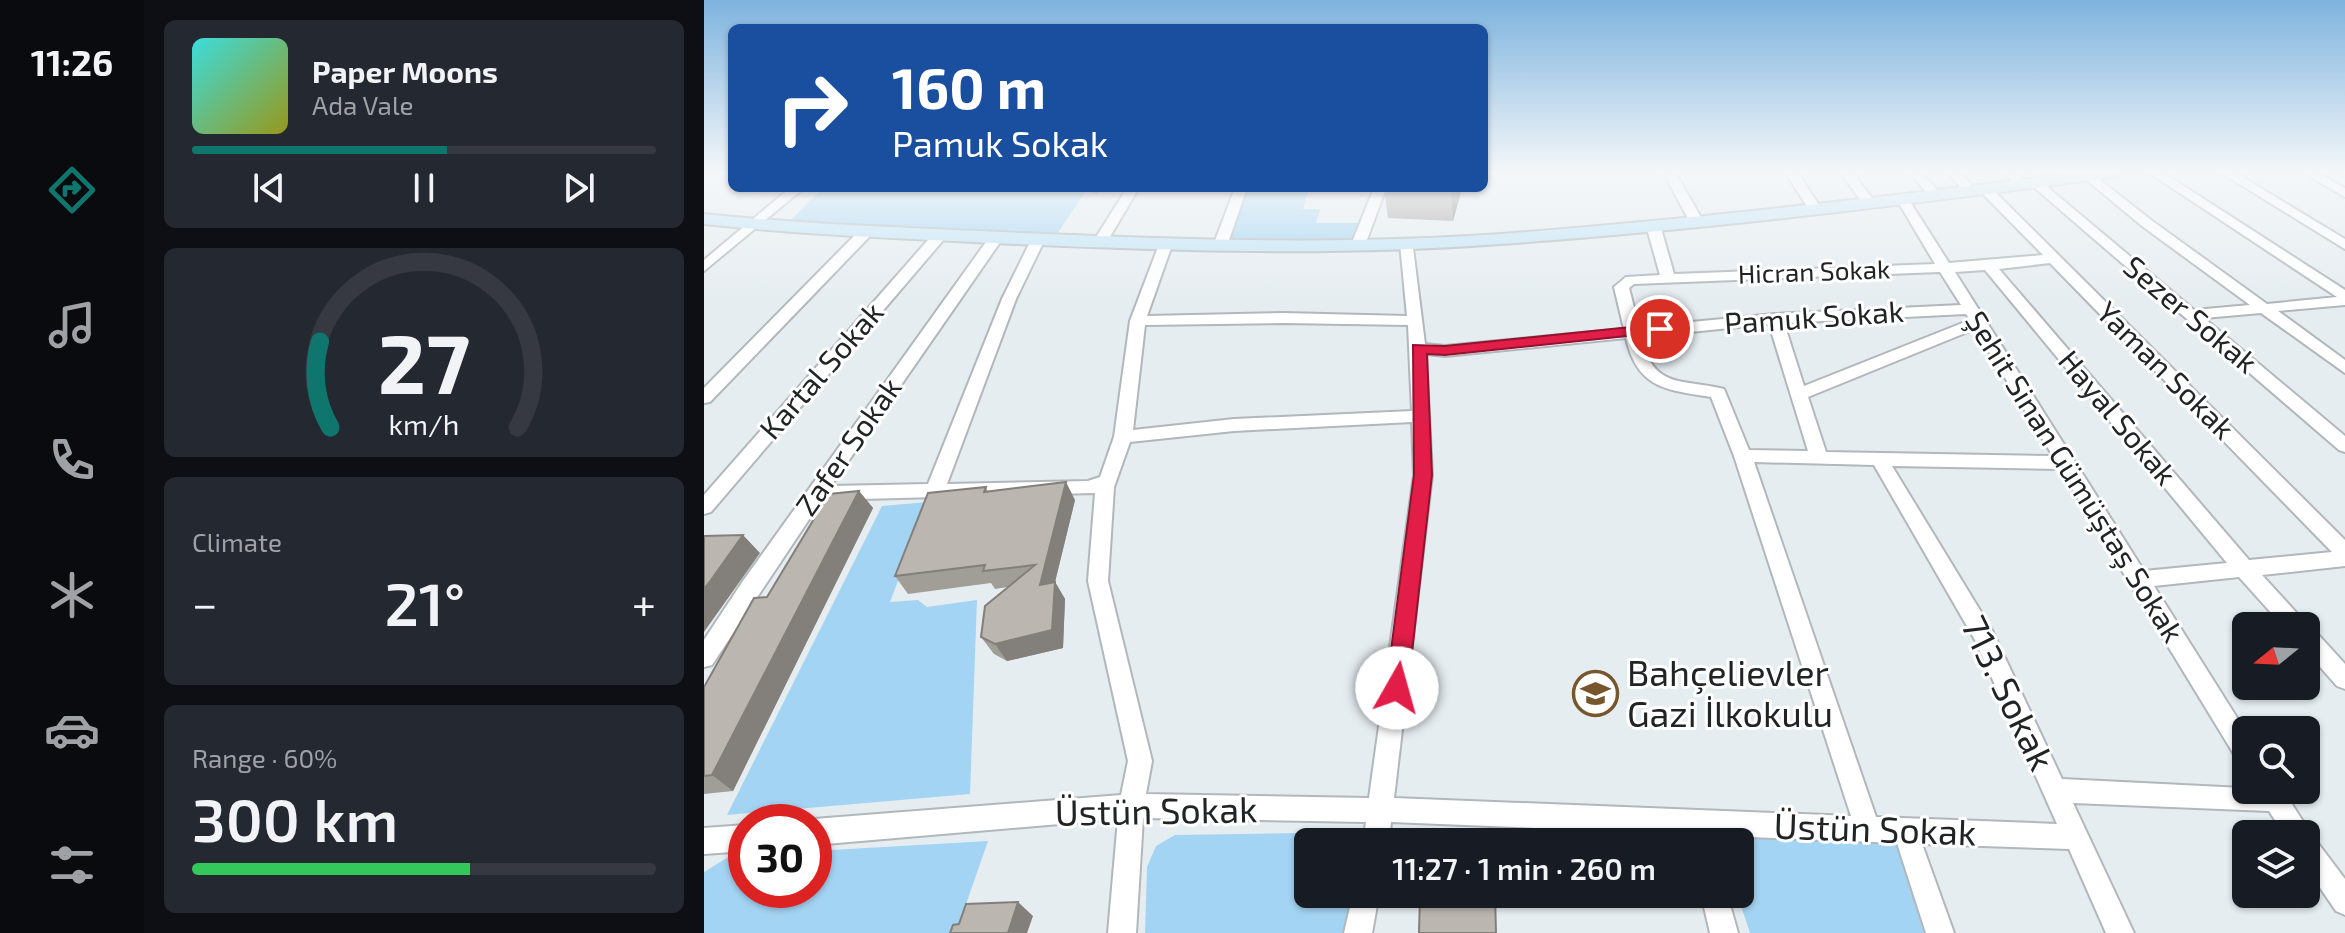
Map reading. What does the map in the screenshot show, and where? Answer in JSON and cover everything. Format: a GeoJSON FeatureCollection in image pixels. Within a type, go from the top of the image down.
{"type":"FeatureCollection","features":[{"type":"Feature","properties":{"kind":"street"},"geometry":{"type":"LineString","coordinates":[[704,267],[764,216]]}},
{"type":"Feature","properties":{"kind":"street"},"geometry":{"type":"LineString","coordinates":[[1100,242],[1116,216]]}},
{"type":"Feature","properties":{"kind":"street"},"geometry":{"type":"LineString","coordinates":[[1220,246],[1231,216]]}},
{"type":"Feature","properties":{"kind":"street"},"geometry":{"type":"LineString","coordinates":[[1358,245],[1369,216]]}},
{"type":"Feature","properties":{"kind":"street"},"geometry":{"type":"LineString","coordinates":[[1693,216],[1696,221]]}},
{"type":"Feature","properties":{"kind":"street"},"geometry":{"type":"LineString","coordinates":[[704,219],[866,232],[1220,246],[1358,245],[1500,239],[1746,216]]}},
{"type":"Feature","properties":{"kind":"street","name":"Şehit Sinan Gümüştaş Sokak"},"geometry":{"type":"LineString","coordinates":[[1913,216],[2232,731]]}},
{"type":"Feature","properties":{"kind":"street","name":"Yaman Sokak"},"geometry":{"type":"LineString","coordinates":[[2005,216],[2053,258],[2345,555]]}},
{"type":"Feature","properties":{"kind":"street","name":"Sezer Sokak"},"geometry":{"type":"LineString","coordinates":[[2067,216],[2345,446]]}},
{"type":"Feature","properties":{"kind":"street"},"geometry":{"type":"LineString","coordinates":[[2138,216],[2345,368]]}},
{"type":"Feature","properties":{"kind":"street"},"geometry":{"type":"LineString","coordinates":[[2220,216],[2345,298]]}},
{"type":"Feature","properties":{"kind":"street"},"geometry":{"type":"LineString","coordinates":[[2297,216],[2345,245]]}},
{"type":"Feature","properties":{"kind":"street"},"geometry":{"type":"LineString","coordinates":[[1653,225],[1668,278]]}},
{"type":"Feature","properties":{"kind":"street"},"geometry":{"type":"LineString","coordinates":[[704,398],[866,232]]}},
{"type":"Feature","properties":{"kind":"street","name":"Kartal Sokak"},"geometry":{"type":"LineString","coordinates":[[704,507],[940,235]]}},
{"type":"Feature","properties":{"kind":"street","name":"Zafer Sokak"},"geometry":{"type":"LineString","coordinates":[[704,658],[996,238]]}},
{"type":"Feature","properties":{"kind":"street"},"geometry":{"type":"LineString","coordinates":[[935,491],[1009,299],[1038,239]]}},
{"type":"Feature","properties":{"kind":"street"},"geometry":{"type":"LineString","coordinates":[[1379,828],[1423,475],[1418,348],[1407,243]]}},
{"type":"Feature","properties":{"kind":"street"},"geometry":{"type":"LineString","coordinates":[[1122,933],[1131,806],[1140,761],[1098,581],[1107,481],[1123,437],[1138,321],[1165,245]]}},
{"type":"Feature","properties":{"kind":"street","name":"Hicran Sokak"},"geometry":{"type":"LineString","coordinates":[[1631,331],[1630,315],[1621,287],[1631,280],[1989,266],[2053,258]]}},
{"type":"Feature","properties":{"kind":"street","name":"Hayal Sokak"},"geometry":{"type":"LineString","coordinates":[[1989,266],[2283,612]]}},
{"type":"Feature","properties":{"kind":"street"},"geometry":{"type":"LineString","coordinates":[[2190,315],[2345,298]]}},
{"type":"Feature","properties":{"kind":"street"},"geometry":{"type":"LineString","coordinates":[[1799,394],[1974,316]]}},
{"type":"Feature","properties":{"kind":"street","name":"Pamuk Sokak"},"geometry":{"type":"LineString","coordinates":[[1418,348],[1445,351],[1775,319],[1974,316]]}},
{"type":"Feature","properties":{"kind":"street"},"geometry":{"type":"LineString","coordinates":[[1138,321],[1283,318],[1416,321]]}},
{"type":"Feature","properties":{"kind":"street"},"geometry":{"type":"LineString","coordinates":[[1775,319],[1819,459]]}},
{"type":"Feature","properties":{"kind":"street"},"geometry":{"type":"LineString","coordinates":[[1631,331],[1641,366],[1653,380],[1672,387],[1718,393],[1743,456],[1868,829]]}},
{"type":"Feature","properties":{"kind":"street"},"geometry":{"type":"LineString","coordinates":[[1123,437],[1234,425],[1421,416]]}},
{"type":"Feature","properties":{"kind":"street"},"geometry":{"type":"LineString","coordinates":[[1743,456],[2065,463]]}},
{"type":"Feature","properties":{"kind":"street","name":"713. Sokak"},"geometry":{"type":"LineString","coordinates":[[1880,460],[1984,636],[2120,933]]}},
{"type":"Feature","properties":{"kind":"street"},"geometry":{"type":"LineString","coordinates":[[816,493],[1089,488],[1107,481]]}},
{"type":"Feature","properties":{"kind":"street"},"geometry":{"type":"LineString","coordinates":[[2136,580],[2245,570],[2345,555]]}},
{"type":"Feature","properties":{"kind":"street"},"geometry":{"type":"LineString","coordinates":[[2320,651],[2345,679]]}},
{"type":"Feature","properties":{"kind":"street"},"geometry":{"type":"LineString","coordinates":[[2056,791],[2232,793]]}},
{"type":"Feature","properties":{"kind":"street","name":"Üstün Sokak"},"geometry":{"type":"LineString","coordinates":[[832,831],[1131,806],[1382,810],[1641,828]]}},
{"type":"Feature","properties":{"kind":"street","name":"Üstün Sokak"},"geometry":{"type":"LineString","coordinates":[[1754,831],[1868,829],[2074,837]]}},
{"type":"Feature","properties":{"kind":"street"},"geometry":{"type":"LineString","coordinates":[[1905,830],[1940,933]]}},
{"type":"Feature","properties":{"kind":"street"},"geometry":{"type":"LineString","coordinates":[[704,841],[728,839]]}},
{"type":"Feature","properties":{"kind":"street"},"geometry":{"type":"LineString","coordinates":[[2320,864],[2342,894]]}},
{"type":"Feature","properties":{"kind":"street"},"geometry":{"type":"LineString","coordinates":[[1358,933],[1363,908]]}},
{"type":"Feature","properties":{"kind":"street"},"geometry":{"type":"LineString","coordinates":[[1718,908],[1724,933]]}},
{"type":"Feature","properties":{"kind":"shaded area"},"geometry":{"type":"Polygon","coordinates":[[[795,216],[1069,216],[1057,234],[789,222],[795,216]]]}},
{"type":"Feature","properties":{"kind":"shaded area"},"geometry":{"type":"Polygon","coordinates":[[[1237,216],[1318,216],[1316,223],[1363,223],[1359,242],[1226,243],[1237,216]]]}},
{"type":"Feature","properties":{"kind":"shaded area"},"geometry":{"type":"Polygon","coordinates":[[[928,502],[890,602],[918,600],[927,607],[977,600],[970,794],[832,806],[733,804],[882,506],[928,502]]]}},
{"type":"Feature","properties":{"kind":"shaded area"},"geometry":{"type":"Polygon","coordinates":[[[1294,833],[1294,908],[1349,908],[1343,933],[1145,933],[1147,867],[1156,846],[1175,835],[1294,833]]]}},
{"type":"Feature","properties":{"kind":"shaded area"},"geometry":{"type":"Polygon","coordinates":[[[1901,833],[1934,933],[1750,933],[1742,908],[1754,908],[1754,837],[1901,833]]]}},
{"type":"Feature","properties":{"kind":"shaded area"},"geometry":{"type":"Polygon","coordinates":[[[988,841],[956,933],[704,933],[704,872],[728,857],[728,908],[832,908],[832,850],[988,841]]]}},
{"type":"Feature","properties":{"kind":"building"},"geometry":{"type":"Polygon","coordinates":[[[1066,482],[1040,585],[1055,582],[1052,630],[995,644],[981,637],[985,606],[1035,565],[983,571],[985,565],[895,576],[928,493],[986,487],[984,492],[1066,482]]]}},
{"type":"Feature","properties":{"kind":"building"},"geometry":{"type":"Polygon","coordinates":[[[859,491],[712,775],[704,776],[704,687],[754,598],[767,597],[829,494],[859,491]]]}},
{"type":"Feature","properties":{"kind":"building"},"geometry":{"type":"Polygon","coordinates":[[[743,535],[711,580],[704,589],[704,536],[743,535]]]}},
{"type":"Feature","properties":{"kind":"building"},"geometry":{"type":"Polygon","coordinates":[[[1018,902],[1008,933],[950,933],[953,925],[959,924],[966,904],[1018,902]]]}},
{"type":"Feature","properties":{"kind":"building"},"geometry":{"type":"Polygon","coordinates":[[[1420,908],[1495,908],[1496,933],[1419,933],[1420,908]]]}},
{"type":"Feature","properties":{"kind":"place","name":"Bahçelievler Gazi İlkokulu"},"geometry":{"type":"Point","coordinates":[1596,694]}},
{"type":"Feature","properties":{"kind":"route"},"geometry":{"type":"LineString","coordinates":[[1397,688],[1423,475],[1418,348],[1445,351],[1660,329]]}}]}
